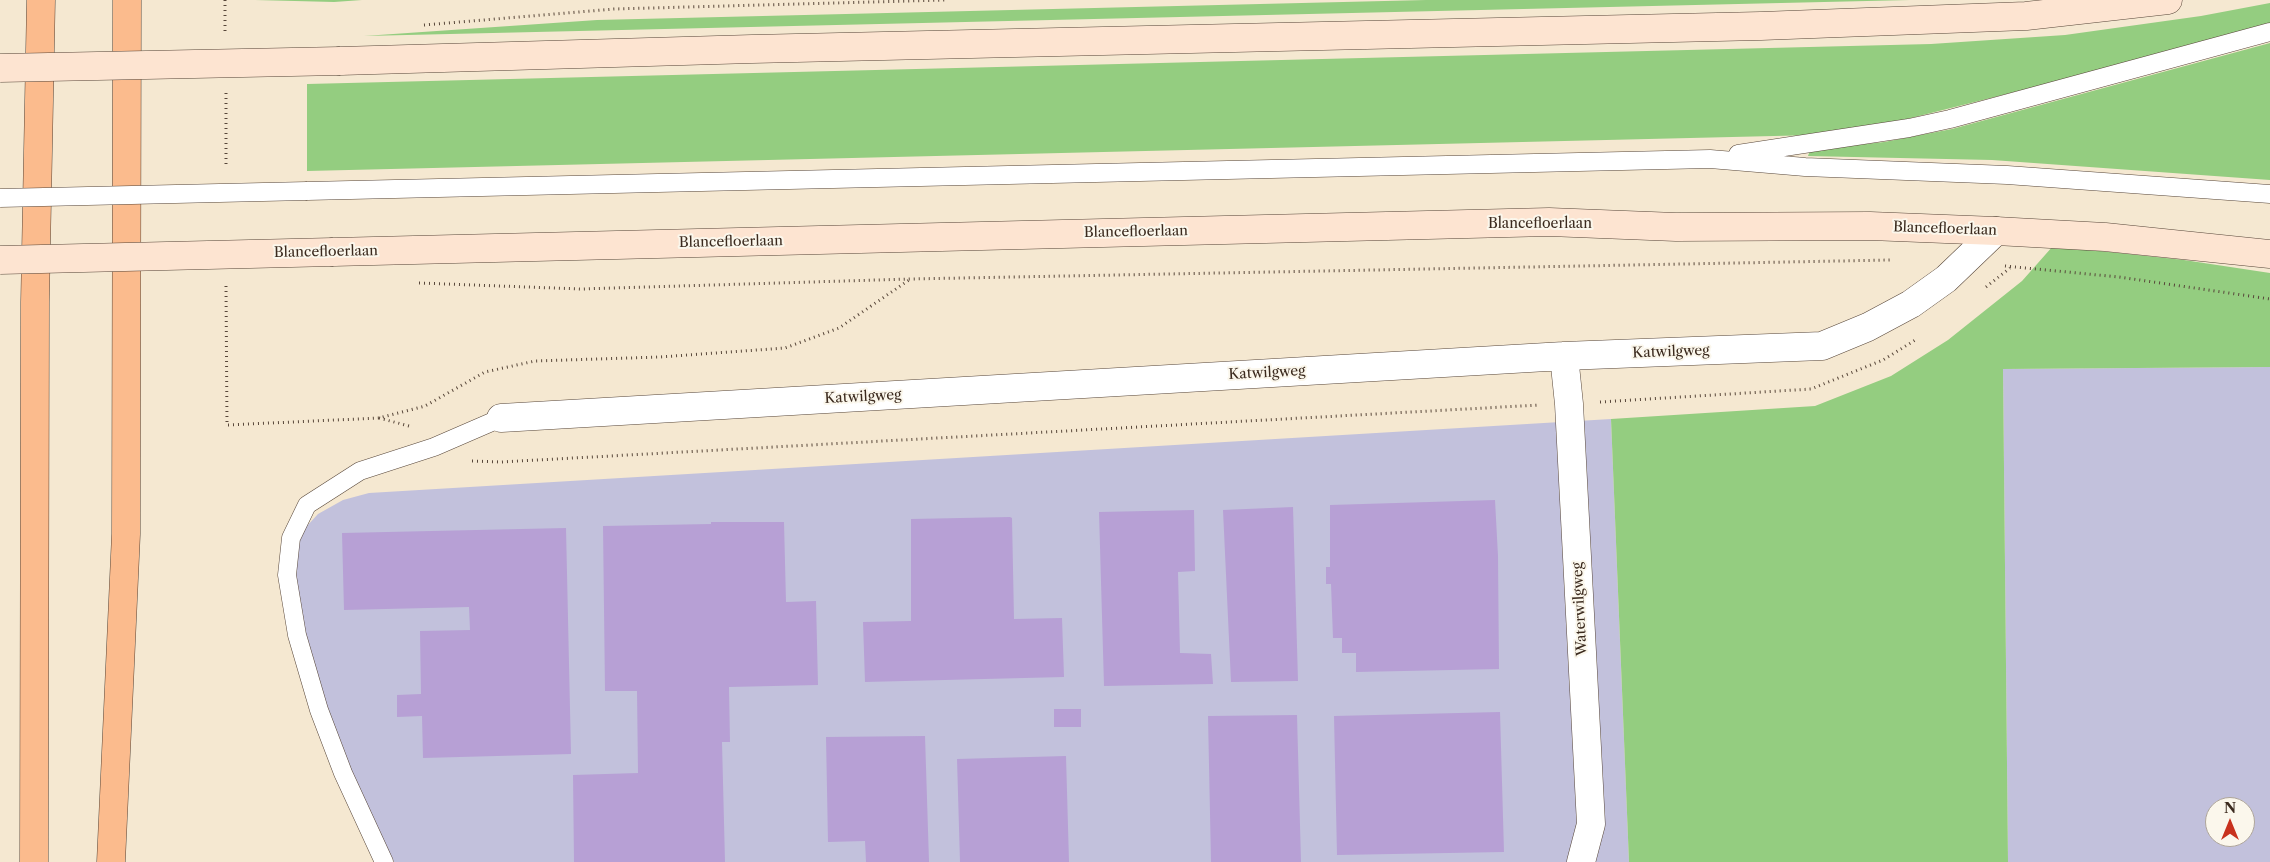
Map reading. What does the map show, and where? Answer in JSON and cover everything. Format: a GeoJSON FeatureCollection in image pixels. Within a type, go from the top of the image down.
{"type":"FeatureCollection","features":[{"type":"Feature","properties":{"kind":"highway"},"geometry":{"type":"LineString","coordinates":[[34,862],[35,302],[41,0]]}},
{"type":"Feature","properties":{"kind":"highway"},"geometry":{"type":"LineString","coordinates":[[111,862],[126,534],[126,0]]}},
{"type":"Feature","properties":{"kind":"main road"},"geometry":{"type":"LineString","coordinates":[[0,68],[340,61],[762,48],[1760,26],[2026,16],[2168,0]]}},
{"type":"Feature","properties":{"kind":"main road","name":"Blancefloerlaan"},"geometry":{"type":"LineString","coordinates":[[0,260],[1549,222],[1676,227],[1870,226],[1996,231],[2105,237],[2270,254]]}},
{"type":"Feature","properties":{"kind":"street","name":"Katwilgweg"},"geometry":{"type":"LineString","coordinates":[[501,418],[1564,356],[1822,346],[1868,327],[1911,304],[1946,279],[1996,231]]}},
{"type":"Feature","properties":{"kind":"street","name":"Waterwilgweg"},"geometry":{"type":"LineString","coordinates":[[1564,356],[1569,404],[1591,824],[1581,862]]}},
{"type":"Feature","properties":{"kind":"lane"},"geometry":{"type":"LineString","coordinates":[[1710,158],[1908,128],[1950,119],[2270,32]]}},
{"type":"Feature","properties":{"kind":"lane"},"geometry":{"type":"LineString","coordinates":[[0,198],[1710,158],[1814,168],[2007,175],[2270,194]]}},
{"type":"Feature","properties":{"kind":"lane"},"geometry":{"type":"LineString","coordinates":[[2244,252],[2270,240]]}},
{"type":"Feature","properties":{"kind":"lane"},"geometry":{"type":"LineString","coordinates":[[384,862],[344,773],[319,710],[297,635],[288,575],[291,538],[307,504],[360,471],[434,447],[501,418]]}},
{"type":"Feature","properties":{"kind":"path"},"geometry":{"type":"LineString","coordinates":[[416,26],[614,9],[945,0]]}},
{"type":"Feature","properties":{"kind":"path"},"geometry":{"type":"LineString","coordinates":[[1967,259],[2010,267],[2120,277],[2270,299]]}},
{"type":"Feature","properties":{"kind":"path"},"geometry":{"type":"LineString","coordinates":[[418,283],[581,289],[910,279],[1898,260]]}},
{"type":"Feature","properties":{"kind":"path"},"geometry":{"type":"LineString","coordinates":[[1982,290],[2010,267]]}},
{"type":"Feature","properties":{"kind":"path"},"geometry":{"type":"LineString","coordinates":[[227,425],[379,418],[425,406],[484,372],[535,361],[660,357],[785,348],[839,328],[910,279]]}},
{"type":"Feature","properties":{"kind":"path"},"geometry":{"type":"LineString","coordinates":[[501,462],[1569,404],[1811,389],[1883,360],[1922,335]]}},
{"type":"Feature","properties":{"kind":"path"},"geometry":{"type":"LineString","coordinates":[[379,418],[413,427]]}},
{"type":"Feature","properties":{"kind":"shaded area"},"geometry":{"type":"Polygon","coordinates":[[[2270,367],[2270,862],[2008,862],[2003,369],[2270,367]]]}},
{"type":"Feature","properties":{"kind":"shaded area"},"geometry":{"type":"Polygon","coordinates":[[[1611,419],[1629,862],[394,862],[351,775],[324,709],[302,634],[292,576],[295,539],[318,514],[343,500],[369,493],[1611,419]]]}},
{"type":"Feature","properties":{"kind":"green space"},"geometry":{"type":"Polygon","coordinates":[[[255,0],[362,0],[334,2],[255,0]]]}},
{"type":"Feature","properties":{"kind":"green space"},"geometry":{"type":"Polygon","coordinates":[[[1426,0],[1910,0],[364,36],[597,20],[1426,0]]]}},
{"type":"Feature","properties":{"kind":"green space"},"geometry":{"type":"Polygon","coordinates":[[[2270,3],[2270,28],[1887,124],[1816,135],[307,171],[307,84],[1931,44],[2065,35],[2201,16],[2270,3]]]}},
{"type":"Feature","properties":{"kind":"green space"},"geometry":{"type":"Polygon","coordinates":[[[2270,43],[2270,180],[1992,160],[1808,156],[1810,150],[1884,142],[1952,129],[2270,43]]]}},
{"type":"Feature","properties":{"kind":"green space"},"geometry":{"type":"Polygon","coordinates":[[[2053,246],[2184,260],[2270,273],[2270,367],[2003,369],[2008,862],[1629,862],[1611,419],[1815,406],[1891,376],[1948,340],[2022,281],[2053,246]]]}},
{"type":"Feature","properties":{"kind":"building"},"geometry":{"type":"Polygon","coordinates":[[[1495,500],[1498,556],[1499,669],[1356,672],[1356,653],[1342,653],[1342,638],[1333,638],[1331,584],[1326,584],[1326,567],[1330,567],[1330,505],[1495,500]]]}},
{"type":"Feature","properties":{"kind":"building"},"geometry":{"type":"Polygon","coordinates":[[[1293,507],[1298,681],[1231,682],[1223,510],[1293,507]]]}},
{"type":"Feature","properties":{"kind":"building"},"geometry":{"type":"Polygon","coordinates":[[[1194,510],[1195,571],[1178,572],[1180,653],[1211,654],[1213,684],[1104,686],[1099,512],[1194,510]]]}},
{"type":"Feature","properties":{"kind":"building"},"geometry":{"type":"Polygon","coordinates":[[[1012,518],[1014,619],[1062,618],[1064,677],[865,682],[863,622],[911,621],[911,519],[1012,518]]]}},
{"type":"Feature","properties":{"kind":"building"},"geometry":{"type":"Polygon","coordinates":[[[711,522],[784,522],[786,602],[816,601],[818,685],[729,687],[730,742],[722,742],[725,862],[574,862],[573,775],[638,773],[637,691],[605,691],[603,526],[711,524],[711,522]]]}},
{"type":"Feature","properties":{"kind":"building"},"geometry":{"type":"Polygon","coordinates":[[[566,528],[571,754],[423,758],[422,716],[397,717],[397,695],[421,694],[420,631],[470,630],[469,607],[344,610],[342,533],[566,528]]]}},
{"type":"Feature","properties":{"kind":"building"},"geometry":{"type":"Polygon","coordinates":[[[1054,709],[1081,709],[1081,727],[1054,727],[1054,709]]]}},
{"type":"Feature","properties":{"kind":"building"},"geometry":{"type":"Polygon","coordinates":[[[1500,712],[1504,852],[1337,855],[1334,716],[1500,712]]]}},
{"type":"Feature","properties":{"kind":"building"},"geometry":{"type":"Polygon","coordinates":[[[1297,715],[1301,862],[1211,862],[1208,716],[1297,715]]]}},
{"type":"Feature","properties":{"kind":"building"},"geometry":{"type":"Polygon","coordinates":[[[925,736],[929,862],[866,862],[865,841],[828,842],[826,737],[925,736]]]}},
{"type":"Feature","properties":{"kind":"building"},"geometry":{"type":"Polygon","coordinates":[[[1066,756],[1069,862],[960,862],[957,759],[1066,756]]]}}]}
